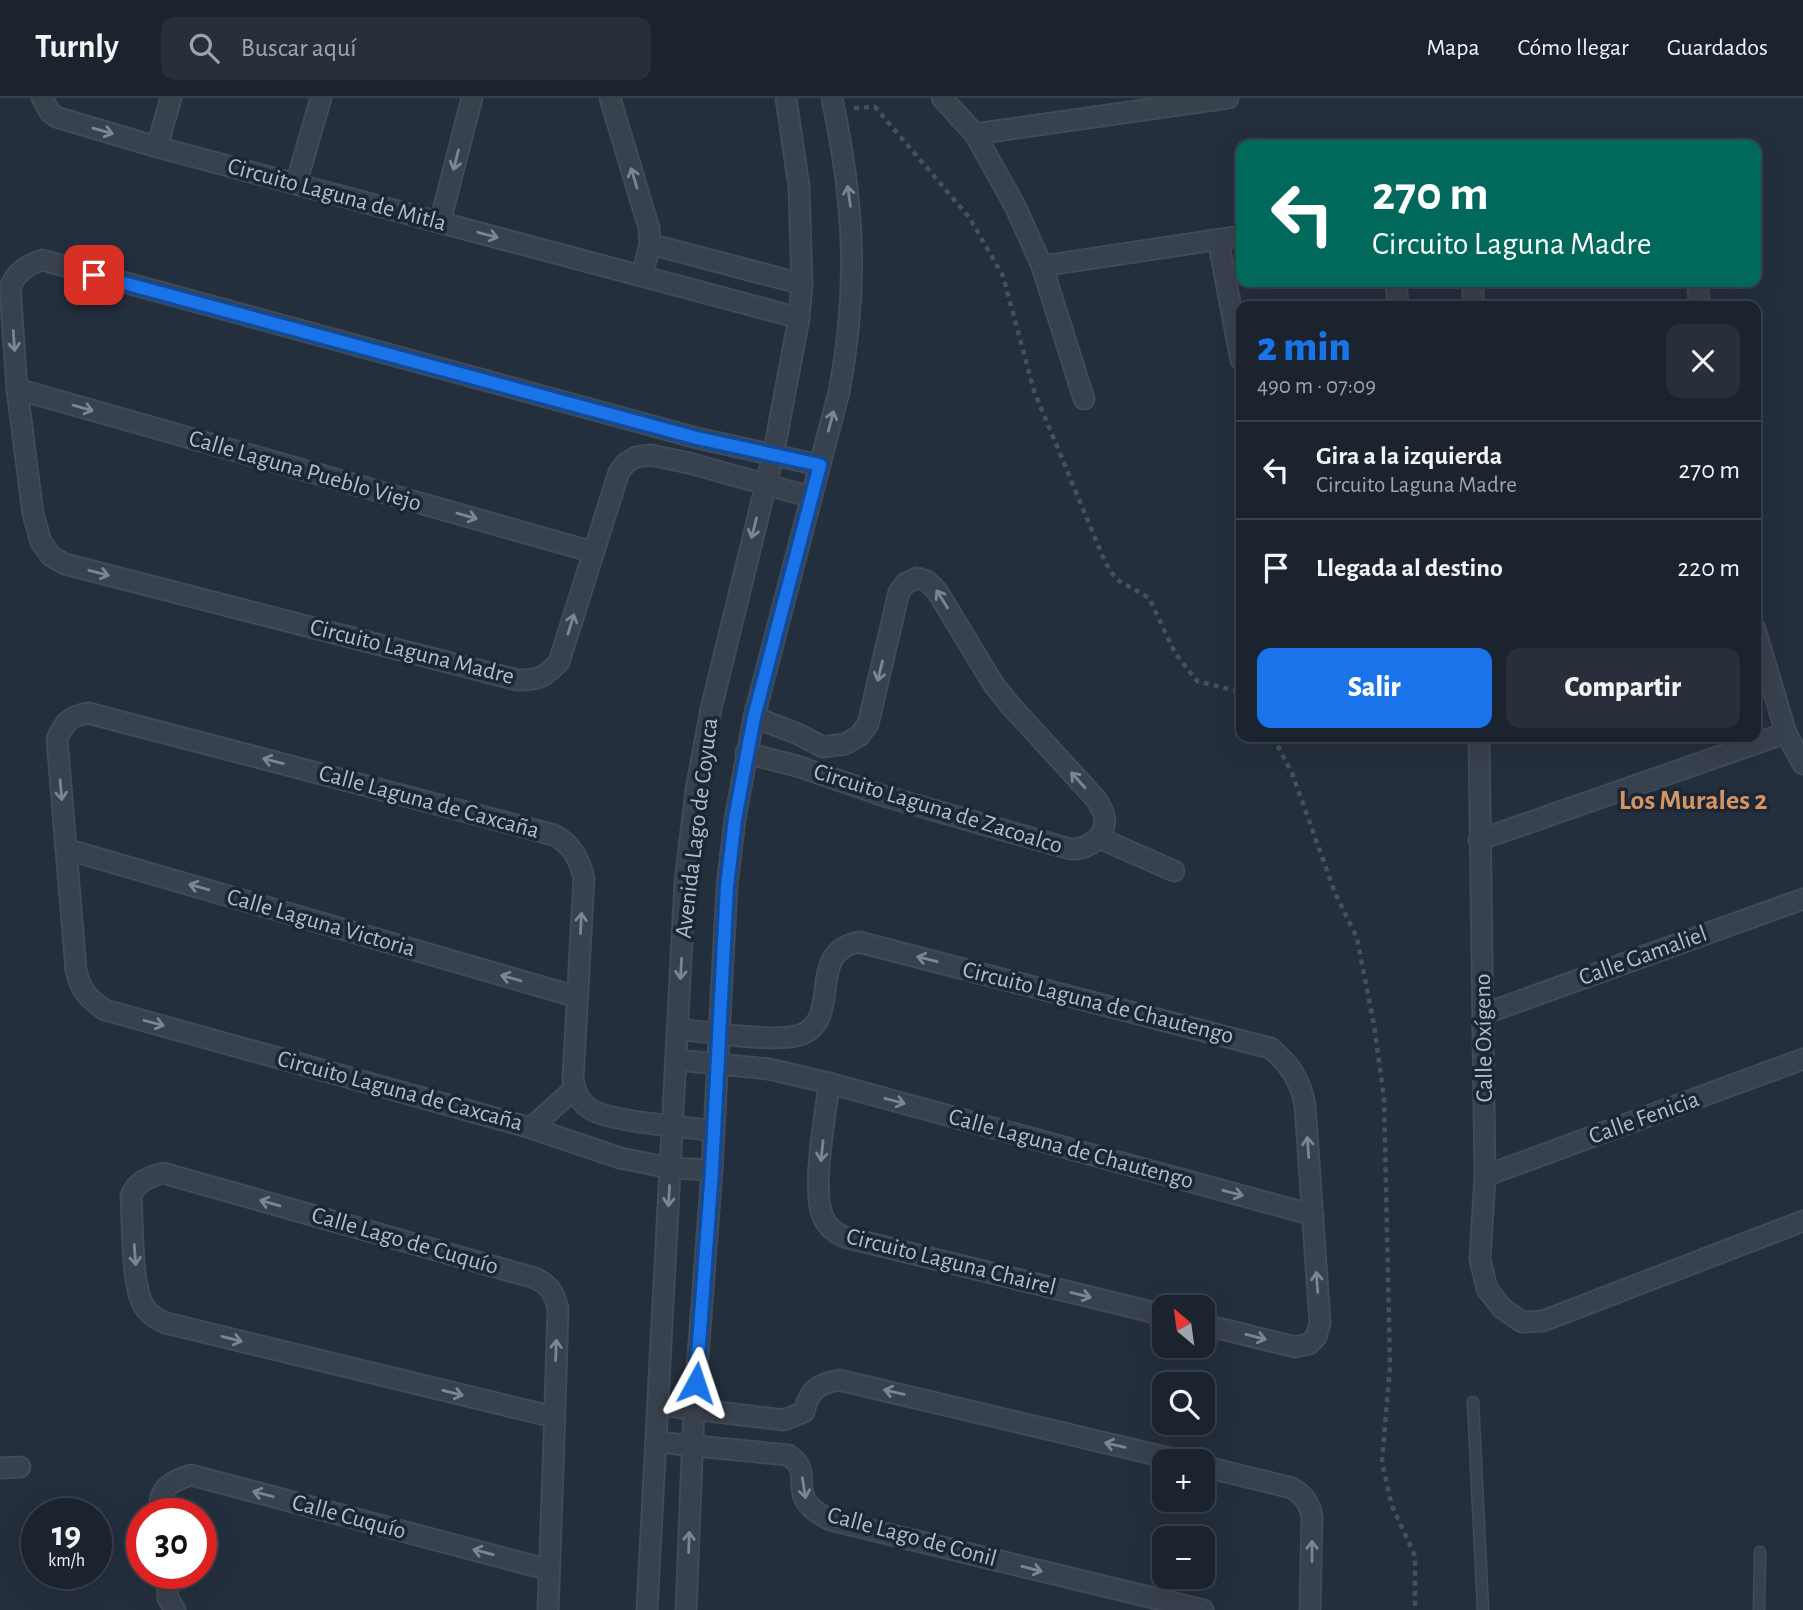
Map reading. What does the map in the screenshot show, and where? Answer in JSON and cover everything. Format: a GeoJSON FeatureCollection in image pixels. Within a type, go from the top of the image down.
{"type":"FeatureCollection","features":[{"type":"Feature","properties":{"kind":"street","name":"Circuito Laguna de Mitla"},"geometry":{"type":"LineString","coordinates":[[42,98],[56,117],[157,147],[799,318]]}},
{"type":"Feature","properties":{"kind":"street"},"geometry":{"type":"LineString","coordinates":[[157,147],[171,98]]}},
{"type":"Feature","properties":{"kind":"street"},"geometry":{"type":"LineString","coordinates":[[296,184],[321,98]]}},
{"type":"Feature","properties":{"kind":"street"},"geometry":{"type":"LineString","coordinates":[[440,222],[472,98]]}},
{"type":"Feature","properties":{"kind":"street"},"geometry":{"type":"LineString","coordinates":[[610,98],[647,217],[650,244],[642,276]]}},
{"type":"Feature","properties":{"kind":"street","name":"Avenida Lago de Coyuca"},"geometry":{"type":"LineString","coordinates":[[647,1610],[685,882],[696,790],[711,709],[773,456],[799,318],[802,284],[799,187],[786,98]]}},
{"type":"Feature","properties":{"kind":"street"},"geometry":{"type":"LineString","coordinates":[[942,98],[975,134],[1015,206],[1042,267],[1084,399]]}},
{"type":"Feature","properties":{"kind":"street"},"geometry":{"type":"LineString","coordinates":[[975,134],[1228,98]]}},
{"type":"Feature","properties":{"kind":"street","name":"Avenida Lago de Coyuca"},"geometry":{"type":"LineString","coordinates":[[686,1610],[694,1409],[712,1170],[727,886],[746,753],[754,717],[839,393],[847,348],[853,276],[850,207],[833,103]]}},
{"type":"Feature","properties":{"kind":"street"},"geometry":{"type":"LineString","coordinates":[[1042,267],[1236,237]]}},
{"type":"Feature","properties":{"kind":"street"},"geometry":{"type":"LineString","coordinates":[[1218,240],[1236,334]]}},
{"type":"Feature","properties":{"kind":"street"},"geometry":{"type":"LineString","coordinates":[[650,244],[802,284]]}},
{"type":"Feature","properties":{"kind":"street"},"geometry":{"type":"LineString","coordinates":[[17,389],[10,287],[16,274],[28,265],[42,260],[697,438],[820,465]]}},
{"type":"Feature","properties":{"kind":"street","name":"Circuito Laguna Madre"},"geometry":{"type":"LineString","coordinates":[[17,389],[33,514],[41,542],[51,556],[65,564],[517,681],[537,680],[559,662],[619,472],[626,463],[636,457],[650,455],[689,463],[811,497]]}},
{"type":"Feature","properties":{"kind":"street","name":"Calle Laguna Pueblo Viejo"},"geometry":{"type":"LineString","coordinates":[[17,389],[593,552]]}},
{"type":"Feature","properties":{"kind":"street","name":"Circuito Laguna de Zacoalco"},"geometry":{"type":"LineString","coordinates":[[746,753],[1069,849],[1089,846],[1099,838],[1104,827],[1104,815],[1096,799],[1010,705],[994,684],[937,591],[927,581],[916,578],[906,583],[899,592],[867,724],[859,736],[836,747],[823,747],[754,717]]}},
{"type":"Feature","properties":{"kind":"street"},"geometry":{"type":"LineString","coordinates":[[1761,649],[1786,733],[1803,764]]}},
{"type":"Feature","properties":{"kind":"street","name":"Calle Laguna de Caxcaña"},"geometry":{"type":"LineString","coordinates":[[66,849],[57,739],[63,723],[76,715],[88,713],[554,835],[572,849],[580,862],[584,878],[574,1089]]}},
{"type":"Feature","properties":{"kind":"street"},"geometry":{"type":"LineString","coordinates":[[1761,742],[1786,733]]}},
{"type":"Feature","properties":{"kind":"street","name":"Calle Oxígeno"},"geometry":{"type":"LineString","coordinates":[[1479,742],[1485,1176],[1480,1259],[1487,1289],[1502,1308],[1522,1322],[1543,1321],[1803,1221]]}},
{"type":"Feature","properties":{"kind":"street"},"geometry":{"type":"LineString","coordinates":[[1479,840],[1760,742]]}},
{"type":"Feature","properties":{"kind":"street"},"geometry":{"type":"LineString","coordinates":[[1099,838],[1174,871]]}},
{"type":"Feature","properties":{"kind":"street","name":"Calle Laguna Victoria"},"geometry":{"type":"LineString","coordinates":[[66,849],[577,997]]}},
{"type":"Feature","properties":{"kind":"street","name":"Circuito Laguna de Caxcaña"},"geometry":{"type":"LineString","coordinates":[[66,849],[79,986],[90,1000],[105,1010],[531,1128],[620,1158],[670,1168],[712,1170]]}},
{"type":"Feature","properties":{"kind":"street","name":"Calle Gamaliel"},"geometry":{"type":"LineString","coordinates":[[1484,1014],[1803,899]]}},
{"type":"Feature","properties":{"kind":"street","name":"Circuito Laguna de Chautengo"},"geometry":{"type":"LineString","coordinates":[[678,1029],[775,1037],[795,1036],[810,1028],[821,1013],[831,960],[842,947],[859,942],[1270,1048],[1293,1070],[1301,1086],[1305,1105],[1321,1323],[1317,1337],[1309,1344],[1296,1347],[1215,1327]]}},
{"type":"Feature","properties":{"kind":"street","name":"Calle Fenicia"},"geometry":{"type":"LineString","coordinates":[[1485,1176],[1803,1059]]}},
{"type":"Feature","properties":{"kind":"street"},"geometry":{"type":"LineString","coordinates":[[676,1060],[769,1069],[829,1083]]}},
{"type":"Feature","properties":{"kind":"street","name":"Calle Laguna de Chautengo"},"geometry":{"type":"LineString","coordinates":[[829,1083],[1312,1215]]}},
{"type":"Feature","properties":{"kind":"street","name":"Circuito Laguna Chairel"},"geometry":{"type":"LineString","coordinates":[[829,1083],[818,1188],[823,1218],[835,1232],[844,1237],[1152,1312]]}},
{"type":"Feature","properties":{"kind":"street"},"geometry":{"type":"LineString","coordinates":[[531,1128],[574,1089],[585,1105],[594,1112],[714,1131]]}},
{"type":"Feature","properties":{"kind":"street","name":"Calle Lago de Cuquío"},"geometry":{"type":"LineString","coordinates":[[548,1610],[558,1308],[555,1296],[547,1284],[535,1278],[163,1173],[147,1178],[135,1188],[131,1196],[137,1290],[144,1306],[152,1315],[166,1323],[554,1417]]}},
{"type":"Feature","properties":{"kind":"street"},"geometry":{"type":"LineString","coordinates":[[657,1405],[784,1420],[804,1412],[807,1396],[819,1387],[839,1380],[1152,1454]]}},
{"type":"Feature","properties":{"kind":"street","name":"Calle Lago de Conil"},"geometry":{"type":"LineString","coordinates":[[656,1442],[788,1455],[797,1461],[801,1469],[804,1499],[818,1514],[830,1520],[1203,1610]]}},
{"type":"Feature","properties":{"kind":"street"},"geometry":{"type":"LineString","coordinates":[[0,1468],[20,1467]]}},
{"type":"Feature","properties":{"kind":"street"},"geometry":{"type":"LineString","coordinates":[[1215,1469],[1292,1488],[1303,1495],[1311,1509],[1312,1517],[1310,1610]]}},
{"type":"Feature","properties":{"kind":"street","name":"Calle Cuquío"},"geometry":{"type":"LineString","coordinates":[[162,1498],[164,1489],[175,1480],[191,1475],[550,1570]]}},
{"type":"Feature","properties":{"kind":"street"},"geometry":{"type":"LineString","coordinates":[[167,1589],[168,1598],[175,1610]]}},
{"type":"Feature","properties":{"kind":"lane"},"geometry":{"type":"LineString","coordinates":[[1473,1402],[1483,1610]]}},
{"type":"Feature","properties":{"kind":"lane"},"geometry":{"type":"LineString","coordinates":[[1759,1610],[1760,1552]]}},
{"type":"Feature","properties":{"kind":"path"},"geometry":{"type":"LineString","coordinates":[[833,103],[875,107],[969,217],[1003,276],[1034,391],[1105,562],[1116,579],[1149,598],[1175,653],[1197,681],[1236,691]]}},
{"type":"Feature","properties":{"kind":"path"},"geometry":{"type":"LineString","coordinates":[[1276,742],[1292,773],[1335,894],[1357,938],[1374,1025],[1384,1098],[1390,1353],[1382,1462],[1392,1506],[1415,1556],[1415,1610]]}},
{"type":"Feature","properties":{"kind":"district","name":"Los Murales 2"},"geometry":{"type":"Point","coordinates":[1693,801]}},
{"type":"Feature","properties":{"kind":"route"},"geometry":{"type":"LineString","coordinates":[[94,275],[697,438],[820,465],[754,717],[735,819],[727,886],[712,1170],[696,1383]]}}]}
